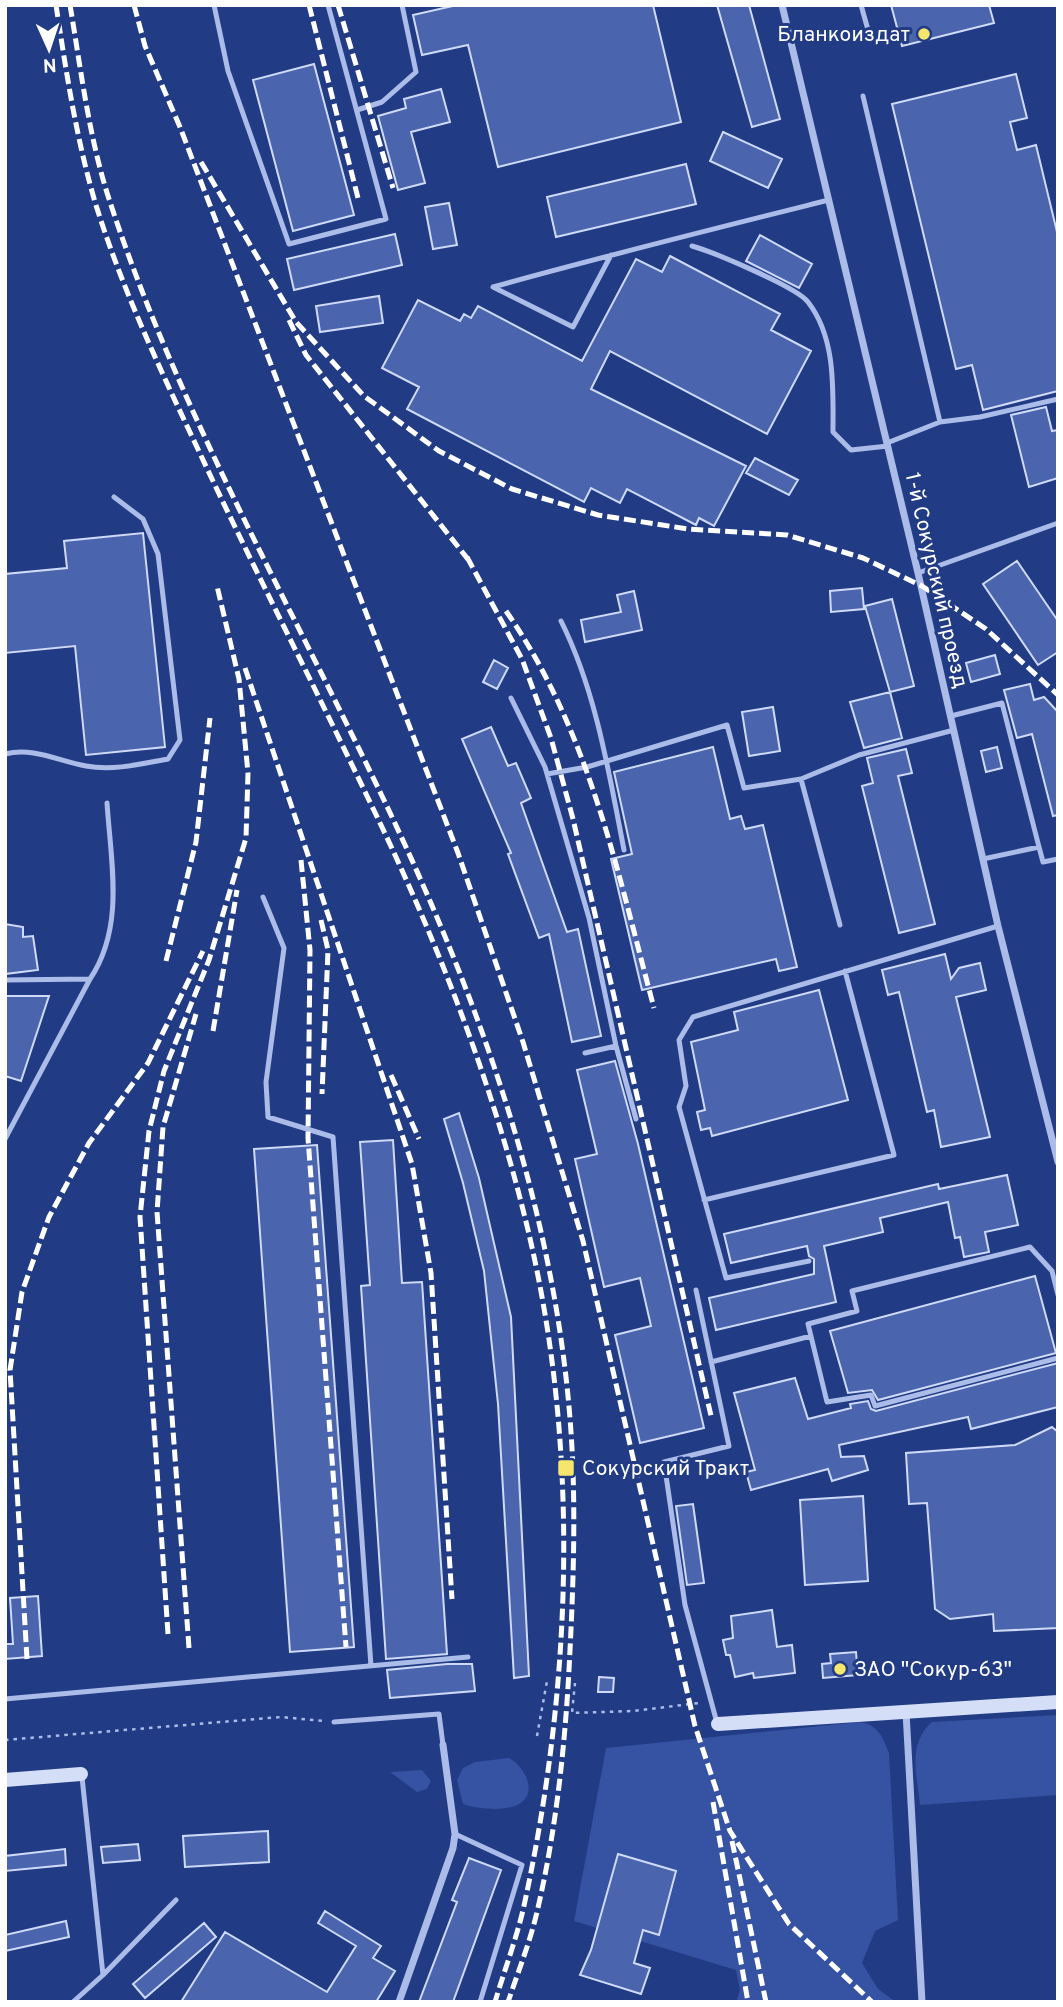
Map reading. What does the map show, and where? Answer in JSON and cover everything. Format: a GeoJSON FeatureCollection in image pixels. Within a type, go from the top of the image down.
{"type":"FeatureCollection","features":[{"type":"Feature","properties":{"kind":"street","name":"1-й Сокурский проезд"},"geometry":{"type":"LineString","coordinates":[[782,5],[888,444],[998,926],[1058,1162]]}},
{"type":"Feature","properties":{"kind":"street"},"geometry":{"type":"LineString","coordinates":[[718,1724],[1058,1702]]}},
{"type":"Feature","properties":{"kind":"street"},"geometry":{"type":"LineString","coordinates":[[906,1712],[922,2002]]}},
{"type":"Feature","properties":{"kind":"street"},"geometry":{"type":"LineString","coordinates":[[399,2002],[455,1835],[443,1745]]}},
{"type":"Feature","properties":{"kind":"street"},"geometry":{"type":"LineString","coordinates":[[5,1780],[81,1774]]}},
{"type":"Feature","properties":{"kind":"lane"},"geometry":{"type":"LineString","coordinates":[[214,5],[228,71],[289,244],[386,219],[328,5]]}},
{"type":"Feature","properties":{"kind":"lane"},"geometry":{"type":"LineString","coordinates":[[356,110],[382,102],[416,72],[402,5]]}},
{"type":"Feature","properties":{"kind":"lane"},"geometry":{"type":"LineString","coordinates":[[861,5],[870,37]]}},
{"type":"Feature","properties":{"kind":"lane"},"geometry":{"type":"LineString","coordinates":[[863,96],[940,422]]}},
{"type":"Feature","properties":{"kind":"lane"},"geometry":{"type":"LineString","coordinates":[[611,255],[572,327],[493,287],[597,258],[829,200]]}},
{"type":"Feature","properties":{"kind":"lane"},"geometry":{"type":"LineString","coordinates":[[692,246],[807,300],[818,321],[832,364],[833,432],[851,450],[888,444],[940,422],[980,417],[1058,399]]}},
{"type":"Feature","properties":{"kind":"lane"},"geometry":{"type":"LineString","coordinates":[[5,754],[23,750],[88,767],[130,766],[168,759],[180,740],[158,554],[144,519],[114,496]]}},
{"type":"Feature","properties":{"kind":"lane"},"geometry":{"type":"LineString","coordinates":[[918,573],[1058,523]]}},
{"type":"Feature","properties":{"kind":"lane"},"geometry":{"type":"LineString","coordinates":[[561,621],[575,648],[607,760],[624,850]]}},
{"type":"Feature","properties":{"kind":"lane"},"geometry":{"type":"LineString","coordinates":[[511,698],[547,774],[589,918],[616,1046],[636,1119]]}},
{"type":"Feature","properties":{"kind":"lane"},"geometry":{"type":"LineString","coordinates":[[951,716],[1002,703],[1043,862],[1058,859]]}},
{"type":"Feature","properties":{"kind":"lane"},"geometry":{"type":"LineString","coordinates":[[547,774],[607,760],[727,725],[744,788],[802,779],[859,755],[954,730]]}},
{"type":"Feature","properties":{"kind":"lane"},"geometry":{"type":"LineString","coordinates":[[802,779],[839,925]]}},
{"type":"Feature","properties":{"kind":"lane"},"geometry":{"type":"LineString","coordinates":[[5,1139],[90,979],[104,958],[114,909],[107,803]]}},
{"type":"Feature","properties":{"kind":"lane"},"geometry":{"type":"LineString","coordinates":[[983,859],[1039,846]]}},
{"type":"Feature","properties":{"kind":"lane"},"geometry":{"type":"LineString","coordinates":[[263,897],[284,948],[266,1082],[268,1117],[333,1137],[371,1666]]}},
{"type":"Feature","properties":{"kind":"lane"},"geometry":{"type":"LineString","coordinates":[[809,1261],[726,1278],[679,1107],[686,1086],[679,1040],[693,1017],[998,926]]}},
{"type":"Feature","properties":{"kind":"lane"},"geometry":{"type":"LineString","coordinates":[[705,1200],[894,1155],[845,971]]}},
{"type":"Feature","properties":{"kind":"lane"},"geometry":{"type":"LineString","coordinates":[[5,980],[90,979]]}},
{"type":"Feature","properties":{"kind":"lane"},"geometry":{"type":"LineString","coordinates":[[584,1053],[616,1046]]}},
{"type":"Feature","properties":{"kind":"lane"},"geometry":{"type":"LineString","coordinates":[[1058,1295],[1052,1271],[1030,1247],[852,1291],[857,1311],[808,1324],[827,1402],[872,1395],[875,1406],[1058,1358]]}},
{"type":"Feature","properties":{"kind":"lane"},"geometry":{"type":"LineString","coordinates":[[696,1290],[729,1446],[664,1462],[685,1605],[718,1724]]}},
{"type":"Feature","properties":{"kind":"lane"},"geometry":{"type":"LineString","coordinates":[[711,1362],[811,1336]]}},
{"type":"Feature","properties":{"kind":"lane"},"geometry":{"type":"LineString","coordinates":[[5,1699],[468,1657]]}},
{"type":"Feature","properties":{"kind":"lane"},"geometry":{"type":"LineString","coordinates":[[334,1722],[439,1714],[443,1745]]}},
{"type":"Feature","properties":{"kind":"lane"},"geometry":{"type":"LineString","coordinates":[[81,1774],[103,1975]]}},
{"type":"Feature","properties":{"kind":"lane"},"geometry":{"type":"LineString","coordinates":[[455,1835],[522,1865],[480,2002]]}},
{"type":"Feature","properties":{"kind":"lane"},"geometry":{"type":"LineString","coordinates":[[73,2002],[176,1900]]}},
{"type":"Feature","properties":{"kind":"path"},"geometry":{"type":"LineString","coordinates":[[537,1737],[547,1681]]}},
{"type":"Feature","properties":{"kind":"path"},"geometry":{"type":"LineString","coordinates":[[575,1684],[572,1713],[633,1711],[712,1702]]}},
{"type":"Feature","properties":{"kind":"path"},"geometry":{"type":"LineString","coordinates":[[5,1740],[281,1717],[334,1722]]}},
{"type":"Feature","properties":{"kind":"shaded area"},"geometry":{"type":"Polygon","coordinates":[[[1058,1715],[1058,1795],[920,1805],[916,1750],[924,1731],[932,1722],[1058,1715]]]}},
{"type":"Feature","properties":{"kind":"shaded area"},"geometry":{"type":"Polygon","coordinates":[[[860,1722],[879,1733],[889,1753],[898,1920],[875,1931],[862,1963],[878,1989],[896,2002],[736,2002],[740,1990],[736,1970],[574,1921],[606,1748],[860,1722]]]}},
{"type":"Feature","properties":{"kind":"shaded area"},"geometry":{"type":"Polygon","coordinates":[[[509,1758],[520,1767],[527,1780],[529,1786],[525,1799],[513,1807],[499,1809],[463,1804],[457,1780],[463,1768],[475,1762],[509,1758]]]}},
{"type":"Feature","properties":{"kind":"shaded area"},"geometry":{"type":"Polygon","coordinates":[[[422,1770],[431,1781],[427,1789],[417,1792],[390,1772],[422,1770]]]}},
{"type":"Feature","properties":{"kind":"building"},"geometry":{"type":"Polygon","coordinates":[[[457,5],[653,5],[681,122],[498,167],[468,45],[422,55],[413,15],[457,5]]]}},
{"type":"Feature","properties":{"kind":"building"},"geometry":{"type":"Polygon","coordinates":[[[717,5],[749,5],[780,119],[752,127],[717,5]]]}},
{"type":"Feature","properties":{"kind":"building","name":"Бланкоиздат"},"geometry":{"type":"Polygon","coordinates":[[[891,5],[989,5],[994,23],[902,46],[891,5]]]}},
{"type":"Feature","properties":{"kind":"building"},"geometry":{"type":"Polygon","coordinates":[[[314,64],[354,215],[293,231],[253,80],[314,64]]]}},
{"type":"Feature","properties":{"kind":"building"},"geometry":{"type":"Polygon","coordinates":[[[1016,74],[1027,118],[1010,122],[1017,150],[1036,145],[1058,236],[1058,391],[983,410],[972,365],[956,369],[892,104],[1016,74]]]}},
{"type":"Feature","properties":{"kind":"building"},"geometry":{"type":"Polygon","coordinates":[[[441,89],[450,122],[411,132],[425,183],[398,190],[378,116],[406,108],[404,99],[441,89]]]}},
{"type":"Feature","properties":{"kind":"building"},"geometry":{"type":"Polygon","coordinates":[[[723,132],[782,159],[768,188],[710,161],[723,132]]]}},
{"type":"Feature","properties":{"kind":"building"},"geometry":{"type":"Polygon","coordinates":[[[686,164],[696,204],[556,237],[547,197],[686,164]]]}},
{"type":"Feature","properties":{"kind":"building"},"geometry":{"type":"Polygon","coordinates":[[[449,203],[457,245],[433,249],[425,207],[449,203]]]}},
{"type":"Feature","properties":{"kind":"building"},"geometry":{"type":"Polygon","coordinates":[[[395,234],[402,265],[294,290],[287,259],[395,234]]]}},
{"type":"Feature","properties":{"kind":"building"},"geometry":{"type":"Polygon","coordinates":[[[760,235],[812,264],[799,288],[746,261],[760,235]]]}},
{"type":"Feature","properties":{"kind":"building"},"geometry":{"type":"Polygon","coordinates":[[[670,256],[780,314],[771,330],[811,351],[767,434],[610,351],[591,389],[746,466],[714,526],[699,518],[696,525],[627,489],[620,503],[591,488],[584,502],[407,409],[419,387],[382,368],[418,300],[460,321],[464,314],[471,318],[478,306],[582,361],[636,259],[662,272],[670,256]]]}},
{"type":"Feature","properties":{"kind":"building"},"geometry":{"type":"Polygon","coordinates":[[[379,296],[383,323],[320,332],[316,306],[379,296]]]}},
{"type":"Feature","properties":{"kind":"building"},"geometry":{"type":"Polygon","coordinates":[[[1046,407],[1052,431],[1058,430],[1058,478],[1029,487],[1011,415],[1046,407]]]}},
{"type":"Feature","properties":{"kind":"building"},"geometry":{"type":"Polygon","coordinates":[[[755,458],[798,480],[789,495],[746,473],[755,458]]]}},
{"type":"Feature","properties":{"kind":"building"},"geometry":{"type":"Polygon","coordinates":[[[143,533],[165,747],[86,755],[75,646],[5,653],[5,574],[67,568],[64,541],[143,533]]]}},
{"type":"Feature","properties":{"kind":"building"},"geometry":{"type":"Polygon","coordinates":[[[1017,561],[1058,621],[1058,652],[1038,665],[983,584],[1017,561]]]}},
{"type":"Feature","properties":{"kind":"building"},"geometry":{"type":"Polygon","coordinates":[[[862,588],[864,609],[831,612],[830,591],[862,588]]]}},
{"type":"Feature","properties":{"kind":"building"},"geometry":{"type":"Polygon","coordinates":[[[634,591],[642,630],[585,642],[581,620],[621,612],[617,595],[634,591]]]}},
{"type":"Feature","properties":{"kind":"building"},"geometry":{"type":"Polygon","coordinates":[[[892,599],[914,686],[890,692],[865,606],[892,599]]]}},
{"type":"Feature","properties":{"kind":"building"},"geometry":{"type":"Polygon","coordinates":[[[995,655],[1000,674],[971,682],[966,663],[995,655]]]}},
{"type":"Feature","properties":{"kind":"building"},"geometry":{"type":"Polygon","coordinates":[[[494,660],[508,668],[497,689],[483,682],[494,660]]]}},
{"type":"Feature","properties":{"kind":"building"},"geometry":{"type":"Polygon","coordinates":[[[1030,684],[1034,700],[1044,697],[1058,712],[1058,815],[1053,816],[1032,734],[1017,738],[1004,690],[1030,684]]]}},
{"type":"Feature","properties":{"kind":"building"},"geometry":{"type":"Polygon","coordinates":[[[890,692],[902,738],[864,748],[850,702],[890,692]]]}},
{"type":"Feature","properties":{"kind":"building"},"geometry":{"type":"Polygon","coordinates":[[[773,707],[780,751],[749,756],[742,712],[773,707]]]}},
{"type":"Feature","properties":{"kind":"building"},"geometry":{"type":"Polygon","coordinates":[[[491,727],[508,766],[516,763],[531,798],[521,803],[567,932],[578,929],[601,1036],[572,1042],[549,934],[539,938],[508,854],[511,853],[462,739],[491,727]]]}},
{"type":"Feature","properties":{"kind":"building"},"geometry":{"type":"Polygon","coordinates":[[[713,747],[730,819],[741,816],[745,829],[763,825],[797,967],[779,971],[776,959],[642,990],[611,859],[632,854],[614,772],[713,747]]]}},
{"type":"Feature","properties":{"kind":"building"},"geometry":{"type":"Polygon","coordinates":[[[997,747],[1002,768],[986,772],[981,751],[997,747]]]}},
{"type":"Feature","properties":{"kind":"building"},"geometry":{"type":"Polygon","coordinates":[[[906,749],[912,773],[898,776],[935,924],[899,933],[862,786],[873,783],[867,758],[906,749]]]}},
{"type":"Feature","properties":{"kind":"building"},"geometry":{"type":"Polygon","coordinates":[[[5,924],[23,927],[23,937],[33,936],[38,970],[5,974],[5,924]]]}},
{"type":"Feature","properties":{"kind":"building"},"geometry":{"type":"Polygon","coordinates":[[[945,954],[951,979],[959,968],[980,963],[986,990],[956,997],[990,1137],[941,1147],[934,1110],[927,1112],[899,992],[888,995],[882,970],[945,954]]]}},
{"type":"Feature","properties":{"kind":"building"},"geometry":{"type":"Polygon","coordinates":[[[819,990],[848,1100],[712,1136],[710,1128],[701,1130],[697,1112],[705,1110],[691,1042],[738,1030],[734,1012],[819,990]]]}},
{"type":"Feature","properties":{"kind":"building"},"geometry":{"type":"Polygon","coordinates":[[[5,996],[49,996],[21,1081],[5,1076],[5,996]]]}},
{"type":"Feature","properties":{"kind":"building"},"geometry":{"type":"Polygon","coordinates":[[[615,1061],[638,1144],[704,1428],[640,1443],[615,1335],[651,1326],[640,1278],[604,1287],[575,1159],[597,1154],[577,1070],[615,1061]]]}},
{"type":"Feature","properties":{"kind":"building"},"geometry":{"type":"Polygon","coordinates":[[[459,1113],[479,1178],[511,1317],[529,1676],[514,1678],[498,1404],[484,1271],[444,1119],[459,1113]]]}},
{"type":"Feature","properties":{"kind":"building"},"geometry":{"type":"Polygon","coordinates":[[[393,1140],[402,1283],[422,1282],[447,1654],[386,1659],[361,1286],[370,1285],[360,1142],[393,1140]]]}},
{"type":"Feature","properties":{"kind":"building"},"geometry":{"type":"Polygon","coordinates":[[[317,1145],[354,1647],[290,1652],[254,1149],[317,1145]]]}},
{"type":"Feature","properties":{"kind":"building"},"geometry":{"type":"Polygon","coordinates":[[[1007,1175],[1018,1225],[985,1232],[989,1252],[964,1257],[960,1237],[955,1238],[948,1202],[880,1218],[883,1232],[824,1246],[836,1302],[716,1330],[709,1298],[814,1274],[814,1259],[809,1256],[807,1246],[731,1263],[724,1234],[938,1184],[939,1189],[1007,1175]]]}},
{"type":"Feature","properties":{"kind":"building"},"geometry":{"type":"Polygon","coordinates":[[[1035,1276],[1056,1353],[878,1400],[872,1390],[848,1393],[830,1331],[1035,1276]]]}},
{"type":"Feature","properties":{"kind":"building"},"geometry":{"type":"Polygon","coordinates":[[[1058,1363],[1058,1407],[971,1429],[968,1417],[839,1445],[841,1457],[864,1456],[868,1470],[832,1481],[828,1469],[751,1490],[746,1472],[755,1470],[734,1393],[795,1378],[808,1419],[851,1408],[850,1404],[868,1401],[871,1409],[876,1411],[1058,1363]]]}},
{"type":"Feature","properties":{"kind":"building"},"geometry":{"type":"Polygon","coordinates":[[[1052,1427],[1058,1432],[1058,1628],[994,1631],[993,1614],[950,1619],[935,1609],[927,1503],[909,1504],[906,1453],[1015,1445],[1052,1427]]]}},
{"type":"Feature","properties":{"kind":"building"},"geometry":{"type":"Polygon","coordinates":[[[863,1496],[868,1581],[805,1585],[800,1500],[863,1496]]]}},
{"type":"Feature","properties":{"kind":"building"},"geometry":{"type":"Polygon","coordinates":[[[693,1504],[704,1583],[687,1585],[676,1506],[693,1504]]]}},
{"type":"Feature","properties":{"kind":"building"},"geometry":{"type":"Polygon","coordinates":[[[38,1596],[42,1656],[5,1659],[5,1644],[13,1644],[10,1598],[38,1596]]]}},
{"type":"Feature","properties":{"kind":"building"},"geometry":{"type":"Polygon","coordinates":[[[772,1610],[777,1647],[792,1645],[795,1673],[754,1678],[753,1673],[735,1677],[723,1640],[733,1638],[731,1616],[772,1610]]]}},
{"type":"Feature","properties":{"kind":"building","name":"ЗАО \"Сокур-63\""},"geometry":{"type":"Polygon","coordinates":[[[856,1652],[858,1675],[823,1678],[822,1664],[831,1663],[830,1654],[856,1652]]]}},
{"type":"Feature","properties":{"kind":"building"},"geometry":{"type":"Polygon","coordinates":[[[472,1664],[475,1691],[390,1698],[387,1670],[472,1664]]]}},
{"type":"Feature","properties":{"kind":"building"},"geometry":{"type":"Polygon","coordinates":[[[599,1677],[614,1678],[613,1692],[598,1692],[599,1677]]]}},
{"type":"Feature","properties":{"kind":"building"},"geometry":{"type":"Polygon","coordinates":[[[268,1831],[269,1862],[185,1867],[183,1836],[268,1831]]]}},
{"type":"Feature","properties":{"kind":"building"},"geometry":{"type":"Polygon","coordinates":[[[138,1844],[140,1860],[103,1863],[101,1847],[138,1844]]]}},
{"type":"Feature","properties":{"kind":"building"},"geometry":{"type":"Polygon","coordinates":[[[65,1849],[66,1865],[5,1871],[5,1856],[65,1849]]]}},
{"type":"Feature","properties":{"kind":"building"},"geometry":{"type":"Polygon","coordinates":[[[618,1854],[676,1871],[659,1935],[643,1930],[634,1963],[650,1968],[641,1994],[580,1975],[591,1950],[618,1854]]]}},
{"type":"Feature","properties":{"kind":"building"},"geometry":{"type":"Polygon","coordinates":[[[469,1858],[501,1870],[453,2002],[419,2002],[457,1902],[452,1900],[469,1858]]]}},
{"type":"Feature","properties":{"kind":"building"},"geometry":{"type":"Polygon","coordinates":[[[325,1911],[381,1946],[373,1958],[395,1971],[376,2002],[181,2002],[225,1932],[327,1992],[356,1946],[318,1923],[325,1911]]]}},
{"type":"Feature","properties":{"kind":"building"},"geometry":{"type":"Polygon","coordinates":[[[66,1921],[69,1937],[5,1951],[5,1935],[66,1921]]]}},
{"type":"Feature","properties":{"kind":"building"},"geometry":{"type":"Polygon","coordinates":[[[204,1923],[216,1937],[145,1998],[133,1984],[204,1923]]]}},
{"type":"Feature","properties":{"kind":"railway"},"geometry":{"type":"LineString","coordinates":[[56,5],[82,153],[116,264],[182,415],[416,901],[479,1063],[514,1174],[528,1230],[545,1312],[556,1396],[564,1565],[553,1735],[541,1819],[522,1914],[495,2002]]}},
{"type":"Feature","properties":{"kind":"railway"},"geometry":{"type":"LineString","coordinates":[[70,5],[96,154],[137,279],[201,429],[419,876],[485,1040],[536,1209],[554,1296],[567,1383],[574,1493],[572,1606],[563,1749],[550,1847],[534,1923],[508,2002]]}},
{"type":"Feature","properties":{"kind":"railway"},"geometry":{"type":"LineString","coordinates":[[134,5],[145,46],[180,127],[458,853],[523,1042],[583,1241],[695,1726],[730,1831],[789,1924],[872,2002]]}},
{"type":"Feature","properties":{"kind":"railway"},"geometry":{"type":"LineString","coordinates":[[309,5],[358,198]]}},
{"type":"Feature","properties":{"kind":"railway"},"geometry":{"type":"LineString","coordinates":[[338,5],[393,188]]}},
{"type":"Feature","properties":{"kind":"railway"},"geometry":{"type":"LineString","coordinates":[[201,162],[296,322],[364,396],[439,451],[512,489],[598,515],[688,529],[787,535],[863,558],[922,586],[986,629],[1058,695]]}},
{"type":"Feature","properties":{"kind":"railway"},"geometry":{"type":"LineString","coordinates":[[289,320],[306,355],[471,563]]}},
{"type":"Feature","properties":{"kind":"railway"},"geometry":{"type":"LineString","coordinates":[[467,557],[522,659],[551,738],[573,819],[712,1420]]}},
{"type":"Feature","properties":{"kind":"railway"},"geometry":{"type":"LineString","coordinates":[[168,1634],[140,1217],[149,1131],[164,1071],[209,960],[246,838],[248,773],[239,679],[217,586]]}},
{"type":"Feature","properties":{"kind":"railway"},"geometry":{"type":"LineString","coordinates":[[506,611],[535,657],[580,753],[613,853],[654,1008]]}},
{"type":"Feature","properties":{"kind":"railway"},"geometry":{"type":"LineString","coordinates":[[245,668],[412,1164],[431,1273],[452,1599]]}},
{"type":"Feature","properties":{"kind":"railway"},"geometry":{"type":"LineString","coordinates":[[166,961],[196,842],[210,718]]}},
{"type":"Feature","properties":{"kind":"railway"},"geometry":{"type":"LineString","coordinates":[[301,860],[310,950],[308,1138],[346,1647]]}},
{"type":"Feature","properties":{"kind":"railway"},"geometry":{"type":"LineString","coordinates":[[213,1031],[237,890]]}},
{"type":"Feature","properties":{"kind":"railway"},"geometry":{"type":"LineString","coordinates":[[321,920],[328,950],[322,1094]]}},
{"type":"Feature","properties":{"kind":"railway"},"geometry":{"type":"LineString","coordinates":[[27,1659],[10,1370],[22,1292],[49,1217],[89,1143],[148,1063],[203,951]]}},
{"type":"Feature","properties":{"kind":"railway"},"geometry":{"type":"LineString","coordinates":[[189,1648],[157,1212],[163,1127],[196,1014]]}},
{"type":"Feature","properties":{"kind":"railway"},"geometry":{"type":"LineString","coordinates":[[391,1075],[419,1139]]}},
{"type":"Feature","properties":{"kind":"railway"},"geometry":{"type":"LineString","coordinates":[[713,1802],[748,2002]]}},
{"type":"Feature","properties":{"kind":"railway"},"geometry":{"type":"LineString","coordinates":[[732,1841],[766,2002]]}},
{"type":"Feature","properties":{"kind":"place","name":"Бланкоиздат"},"geometry":{"type":"Point","coordinates":[924,34]}},
{"type":"Feature","properties":{"kind":"place","name":"Сокурский Тракт"},"geometry":{"type":"Point","coordinates":[566,1468]}},
{"type":"Feature","properties":{"kind":"place","name":"ЗАО \"Сокур-63\""},"geometry":{"type":"Point","coordinates":[840,1669]}}]}
